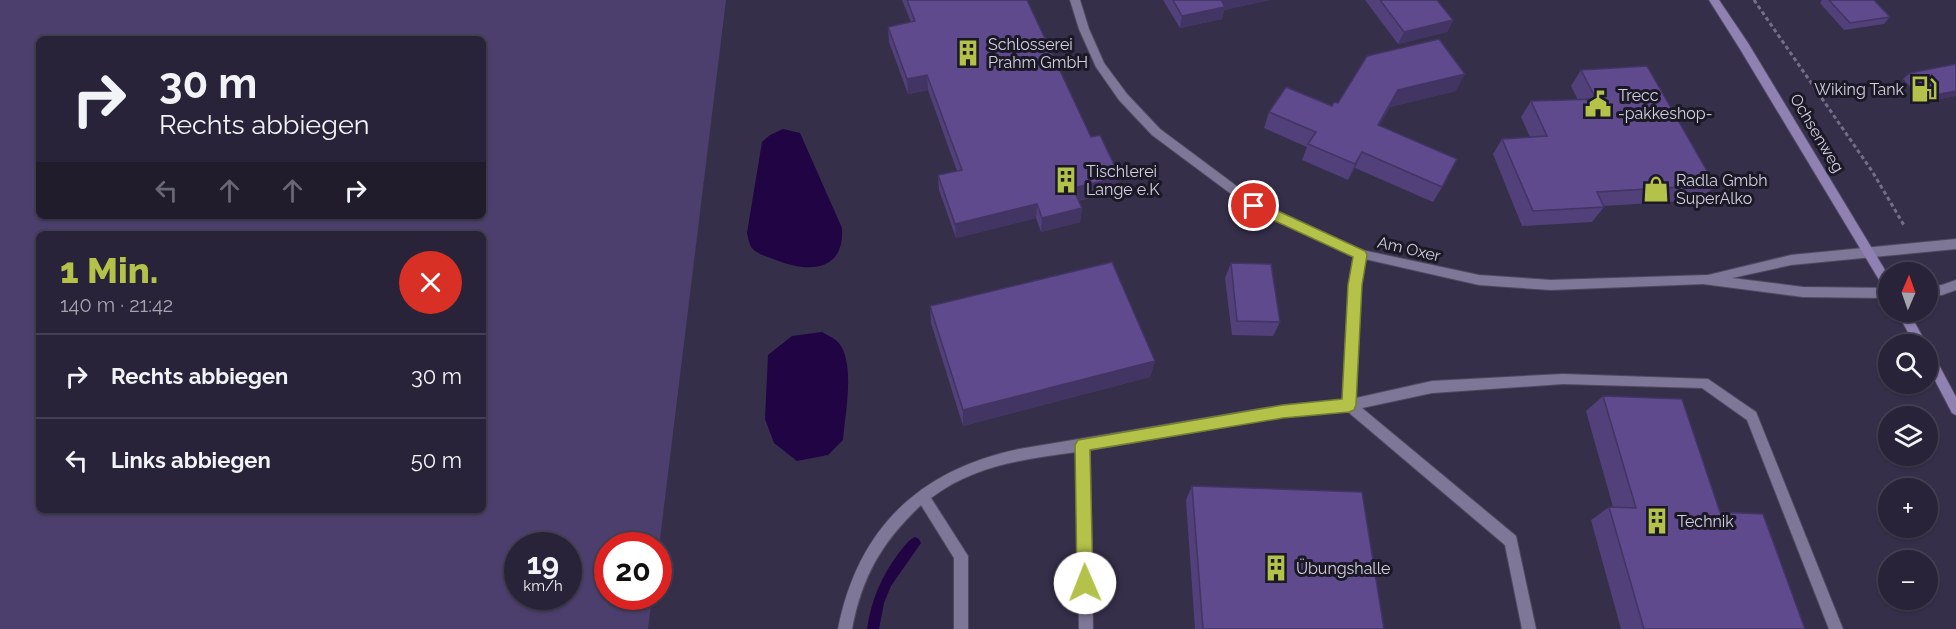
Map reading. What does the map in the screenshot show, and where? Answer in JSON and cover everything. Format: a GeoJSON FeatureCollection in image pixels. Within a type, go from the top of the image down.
{"type":"FeatureCollection","features":[{"type":"Feature","properties":{"kind":"main road","name":"Ochsenweg"},"geometry":{"type":"LineString","coordinates":[[1714,0],[1878,267]]}},
{"type":"Feature","properties":{"kind":"main road"},"geometry":{"type":"LineString","coordinates":[[1938,375],[1956,410]]}},
{"type":"Feature","properties":{"kind":"street","name":"Am Oxer"},"geometry":{"type":"LineString","coordinates":[[1075,0],[1084,29],[1100,64],[1123,97],[1156,132],[1254,206],[1360,255],[1421,269],[1491,281],[1551,285],[1703,279],[1803,291],[1878,293]]}},
{"type":"Feature","properties":{"kind":"street","name":"Am Oxer"},"geometry":{"type":"LineString","coordinates":[[1703,279],[1791,260],[1956,244]]}},
{"type":"Feature","properties":{"kind":"street"},"geometry":{"type":"LineString","coordinates":[[1349,405],[1355,285],[1360,255]]}},
{"type":"Feature","properties":{"kind":"street"},"geometry":{"type":"LineString","coordinates":[[1938,290],[1956,285]]}},
{"type":"Feature","properties":{"kind":"street"},"geometry":{"type":"LineString","coordinates":[[845,629],[847,612],[868,559],[893,523],[922,496],[959,472],[1019,454],[1283,411],[1349,405],[1432,387],[1563,379],[1704,383],[1752,416],[1836,629]]}},
{"type":"Feature","properties":{"kind":"street"},"geometry":{"type":"LineString","coordinates":[[1349,405],[1510,541],[1529,629]]}},
{"type":"Feature","properties":{"kind":"street"},"geometry":{"type":"LineString","coordinates":[[1083,445],[1086,629]]}},
{"type":"Feature","properties":{"kind":"street"},"geometry":{"type":"LineString","coordinates":[[922,496],[961,556],[962,629]]}},
{"type":"Feature","properties":{"kind":"path"},"geometry":{"type":"LineString","coordinates":[[1754,0],[1872,171],[1899,218]]}},
{"type":"Feature","properties":{"kind":"shaded area"},"geometry":{"type":"Polygon","coordinates":[[[0,0],[726,0],[661,532],[594,532],[594,610],[650,610],[648,629],[0,629],[0,0]]]}},
{"type":"Feature","properties":{"kind":"shaded area"},"geometry":{"type":"Polygon","coordinates":[[[783,129],[800,133],[842,228],[841,243],[837,253],[831,261],[822,265],[800,267],[788,264],[759,253],[751,247],[749,242],[747,233],[762,142],[783,129]]]}},
{"type":"Feature","properties":{"kind":"shaded area"},"geometry":{"type":"Polygon","coordinates":[[[822,332],[838,342],[847,362],[848,389],[843,440],[828,455],[797,461],[774,443],[765,419],[768,355],[792,336],[822,332]]]}},
{"type":"Feature","properties":{"kind":"building"},"geometry":{"type":"Polygon","coordinates":[[[907,0],[1027,0],[1091,137],[1100,135],[1120,177],[1073,188],[1082,208],[1042,218],[1037,204],[955,224],[938,175],[962,170],[927,75],[907,79],[888,27],[915,21],[907,0]]]}},
{"type":"Feature","properties":{"kind":"building"},"geometry":{"type":"Polygon","coordinates":[[[1173,0],[1221,0],[1225,7],[1182,16],[1173,0]]]}},
{"type":"Feature","properties":{"kind":"building"},"geometry":{"type":"Polygon","coordinates":[[[1380,0],[1437,0],[1453,20],[1404,32],[1380,0]]]}},
{"type":"Feature","properties":{"kind":"building"},"geometry":{"type":"Polygon","coordinates":[[[1829,0],[1874,0],[1890,17],[1850,23],[1829,0]]]}},
{"type":"Feature","properties":{"kind":"building"},"geometry":{"type":"Polygon","coordinates":[[[1439,39],[1465,74],[1398,90],[1378,125],[1457,159],[1442,187],[1362,152],[1355,164],[1308,144],[1316,132],[1269,112],[1286,87],[1332,106],[1334,102],[1338,103],[1367,56],[1439,39]]]}},
{"type":"Feature","properties":{"kind":"building"},"geometry":{"type":"Polygon","coordinates":[[[1956,64],[1956,91],[1931,96],[1910,73],[1956,64]]]}},
{"type":"Feature","properties":{"kind":"building"},"geometry":{"type":"Polygon","coordinates":[[[1647,66],[1715,185],[1597,192],[1604,207],[1533,211],[1502,139],[1547,136],[1531,101],[1596,99],[1581,70],[1647,66]]]}},
{"type":"Feature","properties":{"kind":"building"},"geometry":{"type":"Polygon","coordinates":[[[1112,262],[1155,361],[963,410],[930,306],[1112,262]]]}},
{"type":"Feature","properties":{"kind":"building"},"geometry":{"type":"Polygon","coordinates":[[[1231,263],[1271,264],[1280,322],[1237,321],[1231,263]]]}},
{"type":"Feature","properties":{"kind":"building","name":"Technik"},"geometry":{"type":"Polygon","coordinates":[[[1603,396],[1682,399],[1720,512],[1763,514],[1805,629],[1644,629],[1609,507],[1636,508],[1603,396]]]}},
{"type":"Feature","properties":{"kind":"building","name":"Übungshalle"},"geometry":{"type":"Polygon","coordinates":[[[1192,486],[1362,492],[1384,629],[1203,629],[1192,486]]]}},
{"type":"Feature","properties":{"kind":"waterway"},"geometry":{"type":"LineString","coordinates":[[873,629],[882,592],[899,563],[915,543]]}},
{"type":"Feature","properties":{"kind":"place","name":"Schlosserei Prahm GmbH"},"geometry":{"type":"Point","coordinates":[968,53]}},
{"type":"Feature","properties":{"kind":"place","name":"Wiking Tank"},"geometry":{"type":"Point","coordinates":[1924,89]}},
{"type":"Feature","properties":{"kind":"place","name":"Trecc -pakkeshop-"},"geometry":{"type":"Point","coordinates":[1598,104]}},
{"type":"Feature","properties":{"kind":"place","name":"Tischlerei Lange e.K"},"geometry":{"type":"Point","coordinates":[1066,180]}},
{"type":"Feature","properties":{"kind":"place","name":"Radla Gmbh SuperAlko"},"geometry":{"type":"Point","coordinates":[1656,189]}},
{"type":"Feature","properties":{"kind":"place","name":"Technik"},"geometry":{"type":"Point","coordinates":[1657,521]}},
{"type":"Feature","properties":{"kind":"place","name":"Übungshalle"},"geometry":{"type":"Point","coordinates":[1276,568]}},
{"type":"Feature","properties":{"kind":"route"},"geometry":{"type":"LineString","coordinates":[[1085,583],[1083,445],[1283,411],[1349,405],[1355,285],[1360,255],[1254,206]]}}]}
